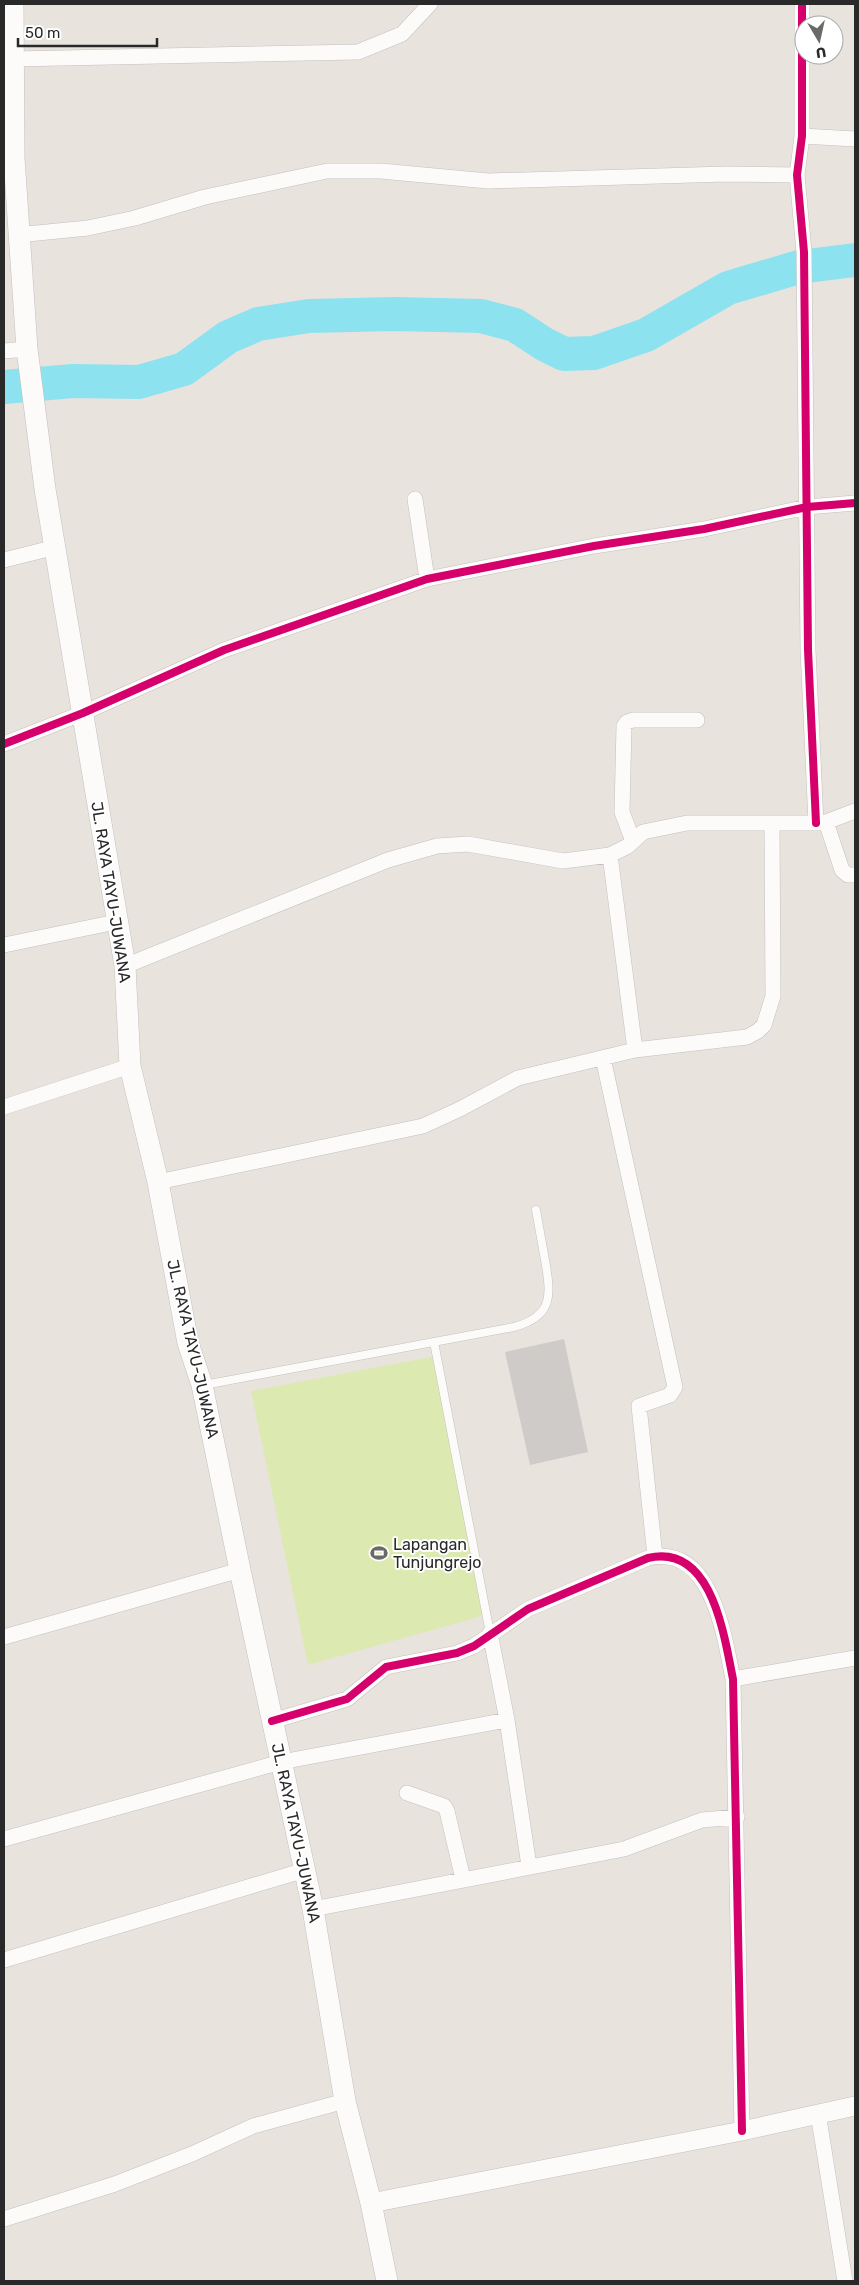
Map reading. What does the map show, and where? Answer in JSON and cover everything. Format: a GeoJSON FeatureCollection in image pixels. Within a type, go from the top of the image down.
{"type":"FeatureCollection","features":[{"type":"Feature","properties":{"kind":"main road"},"geometry":{"type":"LineString","coordinates":[[10,6],[14,59],[14,158],[17,235],[29,358]]}},
{"type":"Feature","properties":{"kind":"main road","name":"JL. RAYA TAYU-JUWANA"},"geometry":{"type":"LineString","coordinates":[[29,358],[35,411],[82,713],[116,922],[125,966],[130,1066],[158,1182],[188,1343],[202,1385],[305,1870],[345,2100],[371,2203],[387,2281]]}},
{"type":"Feature","properties":{"kind":"street"},"geometry":{"type":"LineString","coordinates":[[14,59],[358,52],[402,34],[430,4]]}},
{"type":"Feature","properties":{"kind":"street"},"geometry":{"type":"LineString","coordinates":[[802,4],[802,136],[797,175],[805,284],[809,705],[821,823],[842,870],[848,875],[855,875]]}},
{"type":"Feature","properties":{"kind":"street"},"geometry":{"type":"LineString","coordinates":[[802,136],[855,139]]}},
{"type":"Feature","properties":{"kind":"street"},"geometry":{"type":"LineString","coordinates":[[17,235],[88,228],[135,218],[205,197],[328,171],[381,171],[488,181],[726,174],[797,175]]}},
{"type":"Feature","properties":{"kind":"street"},"geometry":{"type":"LineString","coordinates":[[4,352],[29,358]]}},
{"type":"Feature","properties":{"kind":"street"},"geometry":{"type":"LineString","coordinates":[[415,499],[427,578]]}},
{"type":"Feature","properties":{"kind":"street"},"geometry":{"type":"LineString","coordinates":[[4,744],[82,713],[224,650],[427,578],[704,528],[807,507],[855,503]]}},
{"type":"Feature","properties":{"kind":"street"},"geometry":{"type":"LineString","coordinates":[[4,560],[56,547]]}},
{"type":"Feature","properties":{"kind":"street"},"geometry":{"type":"LineString","coordinates":[[633,841],[622,812],[624,726],[627,722],[633,720],[697,720]]}},
{"type":"Feature","properties":{"kind":"street"},"geometry":{"type":"LineString","coordinates":[[125,966],[388,860],[437,846],[468,844],[564,861],[610,855],[624,849],[644,832],[688,823],[821,823],[855,812]]}},
{"type":"Feature","properties":{"kind":"street"},"geometry":{"type":"LineString","coordinates":[[158,1182],[423,1126],[460,1109],[518,1078],[635,1050],[747,1037],[758,1032],[764,1025],[771,1005],[773,983],[772,823]]}},
{"type":"Feature","properties":{"kind":"street"},"geometry":{"type":"LineString","coordinates":[[610,855],[635,1050]]}},
{"type":"Feature","properties":{"kind":"street"},"geometry":{"type":"LineString","coordinates":[[4,945],[116,922]]}},
{"type":"Feature","properties":{"kind":"street"},"geometry":{"type":"LineString","coordinates":[[602,1058],[674,1387],[670,1395],[639,1406],[655,1556]]}},
{"type":"Feature","properties":{"kind":"street"},"geometry":{"type":"LineString","coordinates":[[4,1107],[130,1066]]}},
{"type":"Feature","properties":{"kind":"street"},"geometry":{"type":"LineString","coordinates":[[272,1721],[348,1698],[386,1667],[458,1654],[474,1646],[490,1633],[528,1609],[655,1556],[682,1560],[704,1580],[722,1623],[733,1679],[742,2131]]}},
{"type":"Feature","properties":{"kind":"street"},"geometry":{"type":"LineString","coordinates":[[4,1637],[240,1570]]}},
{"type":"Feature","properties":{"kind":"street"},"geometry":{"type":"LineString","coordinates":[[490,1633],[529,1866]]}},
{"type":"Feature","properties":{"kind":"street"},"geometry":{"type":"LineString","coordinates":[[733,1679],[855,1658]]}},
{"type":"Feature","properties":{"kind":"street"},"geometry":{"type":"LineString","coordinates":[[4,1839],[281,1762],[506,1720]]}},
{"type":"Feature","properties":{"kind":"street"},"geometry":{"type":"LineString","coordinates":[[407,1792],[444,1806],[447,1811],[463,1879]]}},
{"type":"Feature","properties":{"kind":"street"},"geometry":{"type":"LineString","coordinates":[[313,1908],[624,1849],[702,1820],[737,1816]]}},
{"type":"Feature","properties":{"kind":"street"},"geometry":{"type":"LineString","coordinates":[[4,1960],[305,1870]]}},
{"type":"Feature","properties":{"kind":"street"},"geometry":{"type":"LineString","coordinates":[[4,2219],[115,2184],[192,2154],[253,2126],[345,2100]]}},
{"type":"Feature","properties":{"kind":"street"},"geometry":{"type":"LineString","coordinates":[[371,2203],[742,2131],[855,2106]]}},
{"type":"Feature","properties":{"kind":"street"},"geometry":{"type":"LineString","coordinates":[[818,2114],[845,2281]]}},
{"type":"Feature","properties":{"kind":"lane"},"geometry":{"type":"LineString","coordinates":[[202,1385],[525,1324],[542,1312],[549,1298],[550,1286],[536,1210]]}},
{"type":"Feature","properties":{"kind":"lane"},"geometry":{"type":"LineString","coordinates":[[434,1342],[490,1633]]}},
{"type":"Feature","properties":{"kind":"green space","name":"Lapangan Tunjungrejo"},"geometry":{"type":"Polygon","coordinates":[[[436,1356],[463,1491],[482,1616],[308,1665],[251,1391],[436,1356]]]}},
{"type":"Feature","properties":{"kind":"building"},"geometry":{"type":"Polygon","coordinates":[[[564,1339],[588,1452],[530,1465],[505,1352],[564,1339]]]}},
{"type":"Feature","properties":{"kind":"waterway"},"geometry":{"type":"LineString","coordinates":[[4,387],[73,381],[139,382],[184,369],[228,337],[258,324],[309,316],[395,314],[481,316],[515,325],[544,344],[564,354],[594,353],[646,335],[728,288],[799,267],[855,260]]}},
{"type":"Feature","properties":{"kind":"cycle path"},"geometry":{"type":"LineString","coordinates":[[802,4],[802,136],[797,175],[804,252],[808,650],[816,823]]}},
{"type":"Feature","properties":{"kind":"cycle path"},"geometry":{"type":"LineString","coordinates":[[4,744],[83,713],[224,650],[427,579],[594,546],[704,529],[807,507],[855,503]]}},
{"type":"Feature","properties":{"kind":"cycle path"},"geometry":{"type":"LineString","coordinates":[[272,1721],[347,1699],[386,1667],[457,1653],[474,1646],[528,1609],[648,1558],[670,1557],[687,1564],[701,1578],[711,1596],[725,1639],[733,1679],[742,2131]]}},
{"type":"Feature","properties":{"kind":"place","name":"Lapangan Tunjungrejo"},"geometry":{"type":"Point","coordinates":[379,1553]}}]}
